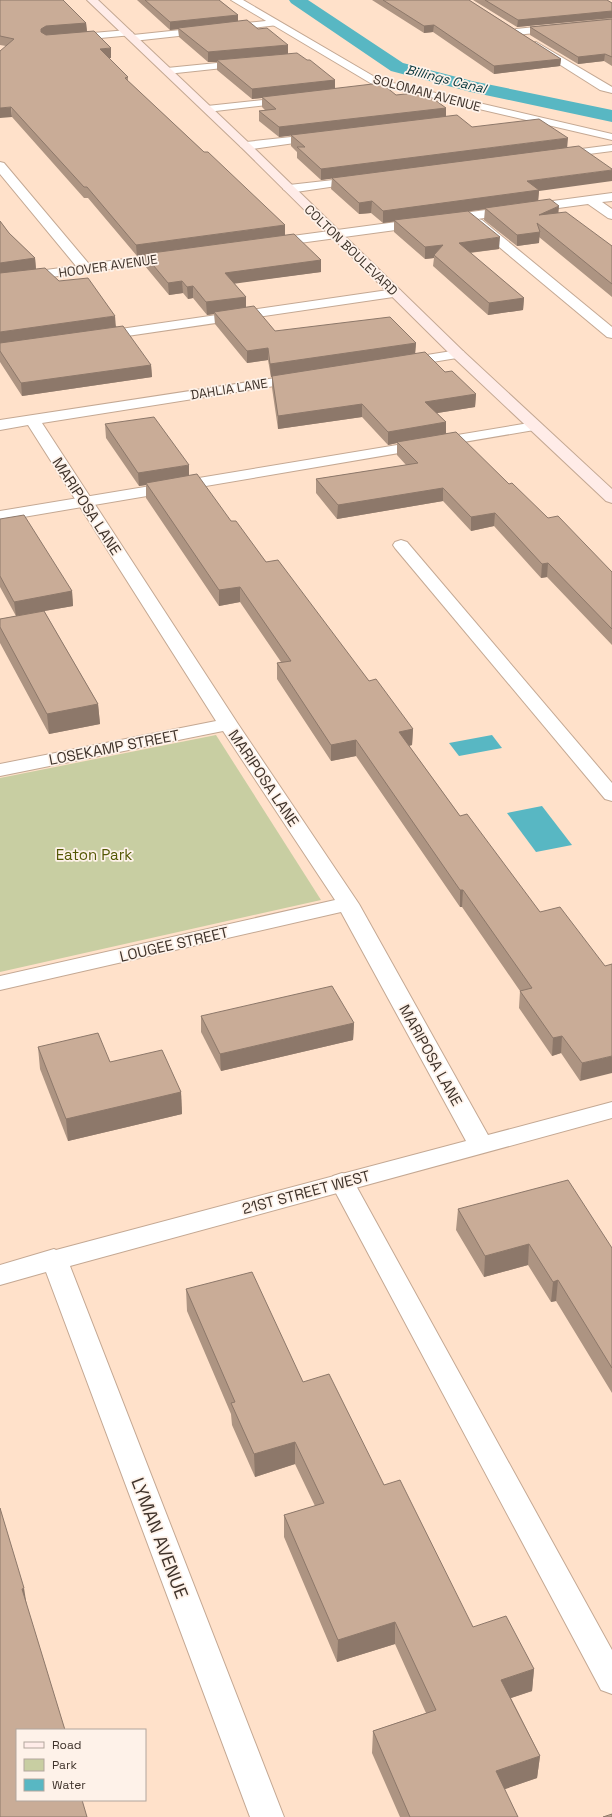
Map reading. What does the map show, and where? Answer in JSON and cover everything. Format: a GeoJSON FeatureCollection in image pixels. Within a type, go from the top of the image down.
{"type":"FeatureCollection","features":[{"type":"Feature","properties":{"kind":"street","name":"COLTON BOULEVARD"},"geometry":{"type":"LineString","coordinates":[[92,0],[246,146],[458,354],[612,498]]}},
{"type":"Feature","properties":{"kind":"street","name":"SOLOMAN AVENUE"},"geometry":{"type":"LineString","coordinates":[[236,0],[376,82],[612,137]]}},
{"type":"Feature","properties":{"kind":"street"},"geometry":{"type":"LineString","coordinates":[[612,22],[513,30],[604,88],[612,90]]}},
{"type":"Feature","properties":{"kind":"street"},"geometry":{"type":"LineString","coordinates":[[62,39],[130,35]]}},
{"type":"Feature","properties":{"kind":"street"},"geometry":{"type":"LineString","coordinates":[[314,56],[330,55]]}},
{"type":"Feature","properties":{"kind":"street"},"geometry":{"type":"LineString","coordinates":[[167,71],[261,62]]}},
{"type":"Feature","properties":{"kind":"street"},"geometry":{"type":"LineString","coordinates":[[474,118],[501,112]]}},
{"type":"Feature","properties":{"kind":"street"},"geometry":{"type":"LineString","coordinates":[[246,146],[327,136]]}},
{"type":"Feature","properties":{"kind":"street"},"geometry":{"type":"LineString","coordinates":[[0,166],[86,269]]}},
{"type":"Feature","properties":{"kind":"street"},"geometry":{"type":"LineString","coordinates":[[257,245],[612,197]]}},
{"type":"Feature","properties":{"kind":"street"},"geometry":{"type":"LineString","coordinates":[[591,200],[612,216]]}},
{"type":"Feature","properties":{"kind":"street","name":"HOOVER AVENUE"},"geometry":{"type":"LineString","coordinates":[[0,280],[187,255]]}},
{"type":"Feature","properties":{"kind":"street"},"geometry":{"type":"LineString","coordinates":[[387,365],[458,354]]}},
{"type":"Feature","properties":{"kind":"street","name":"DAHLIA LANE"},"geometry":{"type":"LineString","coordinates":[[0,425],[316,376]]}},
{"type":"Feature","properties":{"kind":"street","name":"MARIPOSA LANE"},"geometry":{"type":"LineString","coordinates":[[32,420],[228,724],[348,904],[480,1144]]}},
{"type":"Feature","properties":{"kind":"street","name":"LOSEKAMP STREET"},"geometry":{"type":"LineString","coordinates":[[0,770],[228,724]]}},
{"type":"Feature","properties":{"kind":"street","name":"LOUGEE STREET"},"geometry":{"type":"LineString","coordinates":[[0,983],[348,904]]}},
{"type":"Feature","properties":{"kind":"street","name":"21ST STREET WEST"},"geometry":{"type":"LineString","coordinates":[[0,1275],[480,1144],[612,1110]]}},
{"type":"Feature","properties":{"kind":"street","name":"LYMAN AVENUE"},"geometry":{"type":"LineString","coordinates":[[54,1260],[267,1817]]}},
{"type":"Feature","properties":{"kind":"lane"},"geometry":{"type":"LineString","coordinates":[[130,35],[275,23]]}},
{"type":"Feature","properties":{"kind":"lane"},"geometry":{"type":"LineString","coordinates":[[367,91],[398,87]]}},
{"type":"Feature","properties":{"kind":"lane"},"geometry":{"type":"LineString","coordinates":[[207,109],[304,98]]}},
{"type":"Feature","properties":{"kind":"lane"},"geometry":{"type":"LineString","coordinates":[[550,156],[612,148]]}},
{"type":"Feature","properties":{"kind":"lane"},"geometry":{"type":"LineString","coordinates":[[289,189],[372,178]]}},
{"type":"Feature","properties":{"kind":"lane"},"geometry":{"type":"LineString","coordinates":[[470,216],[612,334]]}},
{"type":"Feature","properties":{"kind":"lane"},"geometry":{"type":"LineString","coordinates":[[87,338],[395,293]]}},
{"type":"Feature","properties":{"kind":"lane"},"geometry":{"type":"LineString","coordinates":[[0,516],[535,426]]}},
{"type":"Feature","properties":{"kind":"lane"},"geometry":{"type":"LineString","coordinates":[[401,545],[612,794]]}},
{"type":"Feature","properties":{"kind":"lane"},"geometry":{"type":"LineString","coordinates":[[342,1182],[612,1680]]}},
{"type":"Feature","properties":{"kind":"green space","name":"Eaton Park"},"geometry":{"type":"Polygon","coordinates":[[[216,735],[321,900],[0,972],[0,778],[216,735]]]}},
{"type":"Feature","properties":{"kind":"water"},"geometry":{"type":"Polygon","coordinates":[[[492,735],[502,748],[459,756],[449,743],[492,735]]]}},
{"type":"Feature","properties":{"kind":"water"},"geometry":{"type":"Polygon","coordinates":[[[542,806],[572,845],[536,852],[507,813],[542,806]]]}},
{"type":"Feature","properties":{"kind":"building"},"geometry":{"type":"Polygon","coordinates":[[[0,0],[63,0],[86,23],[46,26],[41,29],[41,32],[46,35],[94,31],[111,48],[100,49],[128,77],[125,78],[204,152],[208,152],[285,225],[136,245],[87,187],[84,187],[11,107],[0,108],[0,51],[14,39],[0,36],[0,0]]]}},
{"type":"Feature","properties":{"kind":"building"},"geometry":{"type":"Polygon","coordinates":[[[145,0],[219,0],[238,15],[170,22],[145,0]]]}},
{"type":"Feature","properties":{"kind":"building"},"geometry":{"type":"Polygon","coordinates":[[[383,0],[469,0],[561,59],[494,66],[434,25],[424,26],[383,0]]]}},
{"type":"Feature","properties":{"kind":"building"},"geometry":{"type":"Polygon","coordinates":[[[485,0],[607,0],[612,3],[612,11],[518,20],[485,0]]]}},
{"type":"Feature","properties":{"kind":"building"},"geometry":{"type":"Polygon","coordinates":[[[612,19],[612,57],[605,54],[578,57],[530,27],[612,19]]]}},
{"type":"Feature","properties":{"kind":"building"},"geometry":{"type":"Polygon","coordinates":[[[247,20],[258,29],[267,28],[288,45],[208,52],[178,28],[247,20]]]}},
{"type":"Feature","properties":{"kind":"building"},"geometry":{"type":"Polygon","coordinates":[[[297,53],[307,60],[310,60],[335,80],[252,89],[217,60],[297,53]]]}},
{"type":"Feature","properties":{"kind":"building"},"geometry":{"type":"Polygon","coordinates":[[[381,83],[396,95],[424,92],[446,108],[279,127],[259,111],[276,109],[262,97],[381,83]]]}},
{"type":"Feature","properties":{"kind":"building"},"geometry":{"type":"Polygon","coordinates":[[[457,115],[472,127],[539,119],[568,138],[321,169],[297,147],[305,147],[291,135],[457,115]]]}},
{"type":"Feature","properties":{"kind":"building"},"geometry":{"type":"Polygon","coordinates":[[[579,146],[612,170],[527,181],[539,190],[383,211],[372,201],[359,203],[332,178],[579,146]]]}},
{"type":"Feature","properties":{"kind":"building"},"geometry":{"type":"Polygon","coordinates":[[[550,199],[559,206],[539,215],[566,212],[612,246],[612,284],[537,223],[540,232],[517,235],[485,208],[550,199]]]}},
{"type":"Feature","properties":{"kind":"building"},"geometry":{"type":"Polygon","coordinates":[[[468,211],[500,237],[459,243],[524,298],[489,303],[434,255],[443,245],[425,247],[394,220],[468,211]]]}},
{"type":"Feature","properties":{"kind":"building"},"geometry":{"type":"Polygon","coordinates":[[[0,221],[9,233],[35,258],[0,263],[0,221]]]}},
{"type":"Feature","properties":{"kind":"building"},"geometry":{"type":"Polygon","coordinates":[[[294,234],[321,260],[225,273],[246,297],[206,302],[193,286],[187,287],[182,281],[168,283],[144,254],[294,234]]]}},
{"type":"Feature","properties":{"kind":"building"},"geometry":{"type":"Polygon","coordinates":[[[45,268],[59,281],[88,278],[115,316],[0,332],[0,273],[45,268]]]}},
{"type":"Feature","properties":{"kind":"building"},"geometry":{"type":"Polygon","coordinates":[[[254,306],[275,331],[390,317],[416,343],[270,364],[268,348],[247,351],[214,312],[254,306]]]}},
{"type":"Feature","properties":{"kind":"building"},"geometry":{"type":"Polygon","coordinates":[[[123,326],[151,365],[21,383],[0,351],[0,343],[123,326]]]}},
{"type":"Feature","properties":{"kind":"building"},"geometry":{"type":"Polygon","coordinates":[[[425,352],[445,372],[452,371],[476,394],[425,402],[446,422],[388,432],[362,404],[278,416],[272,376],[425,352]]]}},
{"type":"Feature","properties":{"kind":"building"},"geometry":{"type":"Polygon","coordinates":[[[154,417],[189,465],[138,473],[105,424],[154,417]]]}},
{"type":"Feature","properties":{"kind":"building"},"geometry":{"type":"Polygon","coordinates":[[[456,432],[509,484],[512,483],[548,518],[558,516],[612,572],[612,629],[548,563],[542,564],[495,513],[471,517],[443,488],[338,505],[316,479],[418,463],[397,442],[456,432]]]}},
{"type":"Feature","properties":{"kind":"building"},"geometry":{"type":"Polygon","coordinates":[[[197,474],[231,521],[236,521],[266,562],[278,560],[369,681],[376,679],[413,729],[399,732],[460,816],[467,814],[540,912],[560,907],[605,966],[612,964],[612,1056],[582,1063],[562,1036],[553,1038],[520,991],[532,988],[463,890],[460,890],[356,740],[331,745],[277,663],[291,661],[240,587],[219,590],[146,483],[197,474]]]}},
{"type":"Feature","properties":{"kind":"building"},"geometry":{"type":"Polygon","coordinates":[[[24,515],[72,591],[14,602],[0,576],[0,519],[24,515]]]}},
{"type":"Feature","properties":{"kind":"building"},"geometry":{"type":"Polygon","coordinates":[[[44,611],[98,704],[47,714],[0,627],[0,619],[44,611]]]}},
{"type":"Feature","properties":{"kind":"building"},"geometry":{"type":"Polygon","coordinates":[[[332,986],[354,1023],[220,1054],[201,1016],[332,986]]]}},
{"type":"Feature","properties":{"kind":"building"},"geometry":{"type":"Polygon","coordinates":[[[98,1033],[110,1062],[162,1050],[181,1092],[66,1119],[38,1047],[98,1033]]]}},
{"type":"Feature","properties":{"kind":"building"},"geometry":{"type":"Polygon","coordinates":[[[568,1180],[612,1248],[612,1368],[558,1280],[553,1282],[529,1244],[485,1256],[458,1209],[568,1180]]]}},
{"type":"Feature","properties":{"kind":"building"},"geometry":{"type":"Polygon","coordinates":[[[252,1272],[303,1382],[329,1374],[384,1485],[400,1480],[473,1627],[506,1616],[534,1669],[501,1680],[540,1756],[496,1771],[518,1817],[410,1817],[373,1731],[436,1710],[395,1622],[338,1640],[284,1515],[324,1503],[295,1442],[254,1454],[231,1403],[235,1402],[186,1289],[252,1272]]]}},
{"type":"Feature","properties":{"kind":"building"},"geometry":{"type":"Polygon","coordinates":[[[0,1508],[24,1588],[22,1589],[65,1729],[16,1729],[16,1801],[82,1801],[87,1817],[0,1817],[0,1508]]]}},
{"type":"Feature","properties":{"kind":"building"},"geometry":{"type":"Polygon","coordinates":[[[612,1814],[612,1817],[603,1817],[612,1814]]]}},
{"type":"Feature","properties":{"kind":"waterway","name":"Billings Canal"},"geometry":{"type":"LineString","coordinates":[[297,0],[397,67],[471,86],[612,116]]}}]}
